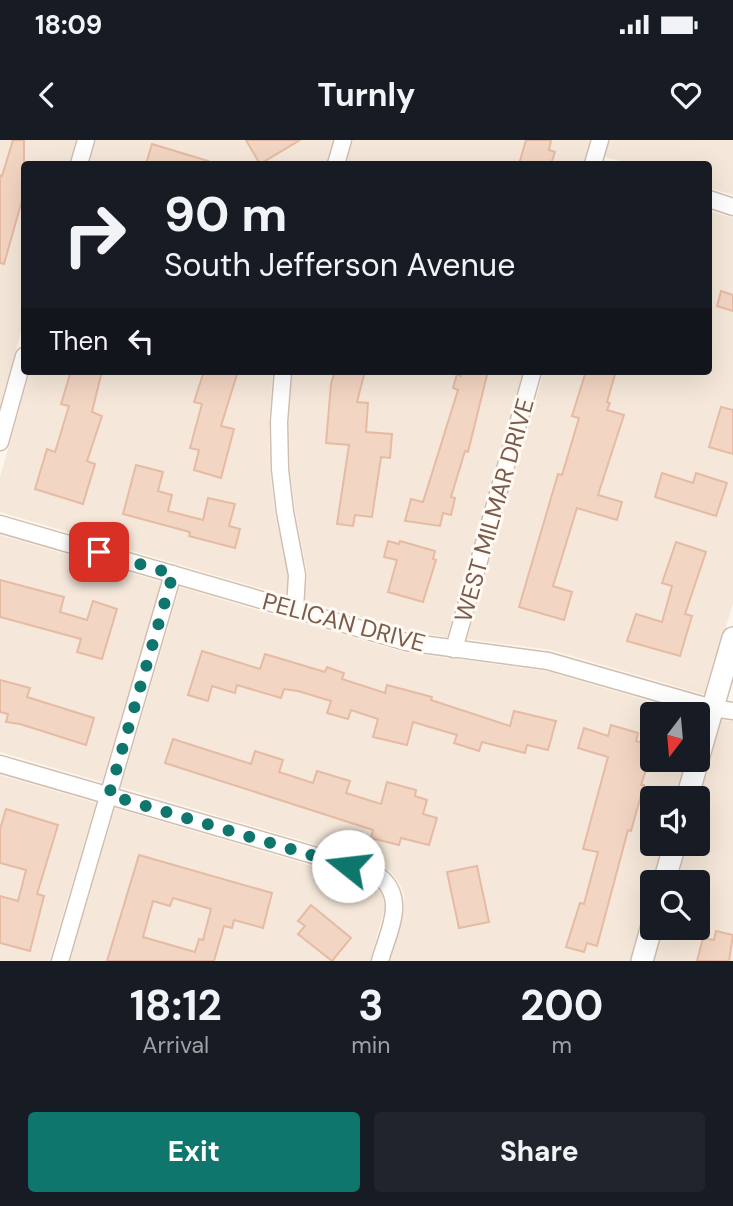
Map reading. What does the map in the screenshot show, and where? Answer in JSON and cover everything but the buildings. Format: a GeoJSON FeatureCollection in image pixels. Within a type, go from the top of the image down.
{"type":"FeatureCollection","features":[{"type":"Feature","properties":{"kind":"street"},"geometry":{"type":"LineString","coordinates":[[80,161],[86,140]]}},
{"type":"Feature","properties":{"kind":"street"},"geometry":{"type":"LineString","coordinates":[[337,161],[343,140]]}},
{"type":"Feature","properties":{"kind":"street"},"geometry":{"type":"LineString","coordinates":[[594,161],[600,140]]}},
{"type":"Feature","properties":{"kind":"street"},"geometry":{"type":"LineString","coordinates":[[712,200],[733,207]]}},
{"type":"Feature","properties":{"kind":"street"},"geometry":{"type":"LineString","coordinates":[[0,442],[21,367]]}},
{"type":"Feature","properties":{"kind":"street"},"geometry":{"type":"LineString","coordinates":[[283,375],[279,422],[280,469],[285,512],[298,575],[295,609]]}},
{"type":"Feature","properties":{"kind":"street","name":"WEST MILMAR DRIVE"},"geometry":{"type":"LineString","coordinates":[[454,649],[532,375]]}},
{"type":"Feature","properties":{"kind":"street","name":"PELICAN DRIVE"},"geometry":{"type":"LineString","coordinates":[[0,524],[406,642],[548,661],[723,710]]}},
{"type":"Feature","properties":{"kind":"street"},"geometry":{"type":"LineString","coordinates":[[60,961],[173,574]]}},
{"type":"Feature","properties":{"kind":"street"},"geometry":{"type":"LineString","coordinates":[[710,735],[723,710],[733,638]]}},
{"type":"Feature","properties":{"kind":"street"},"geometry":{"type":"LineString","coordinates":[[0,764],[375,873],[392,890],[395,907],[380,961]]}},
{"type":"Feature","properties":{"kind":"street"},"geometry":{"type":"LineString","coordinates":[[642,961],[648,940]]}},
{"type":"Feature","properties":{"kind":"shaded area"},"geometry":{"type":"Polygon","coordinates":[[[0,140],[76,140],[70,161],[21,161],[21,332],[0,406],[0,140]]]}},
{"type":"Feature","properties":{"kind":"shaded area"},"geometry":{"type":"Polygon","coordinates":[[[96,140],[333,140],[327,161],[90,161],[96,140]]]}},
{"type":"Feature","properties":{"kind":"shaded area"},"geometry":{"type":"Polygon","coordinates":[[[353,140],[590,140],[584,161],[347,161],[353,140]]]}},
{"type":"Feature","properties":{"kind":"shaded area"},"geometry":{"type":"Polygon","coordinates":[[[610,140],[733,140],[733,195],[712,189],[712,161],[620,161],[605,157],[610,140]]]}},
{"type":"Feature","properties":{"kind":"shaded area"},"geometry":{"type":"Polygon","coordinates":[[[712,212],[733,218],[733,603],[706,695],[551,650],[467,639],[543,375],[712,375],[712,212]]]}},
{"type":"Feature","properties":{"kind":"shaded area"},"geometry":{"type":"Polygon","coordinates":[[[29,375],[273,375],[269,423],[270,470],[275,514],[288,576],[286,596],[0,512],[0,477],[29,375]]]}},
{"type":"Feature","properties":{"kind":"shaded area"},"geometry":{"type":"Polygon","coordinates":[[[292,375],[523,375],[447,637],[409,631],[305,601],[307,573],[295,510],[290,468],[292,375]]]}},
{"type":"Feature","properties":{"kind":"shaded area"},"geometry":{"type":"Polygon","coordinates":[[[0,535],[161,582],[102,782],[0,752],[0,535]]]}},
{"type":"Feature","properties":{"kind":"shaded area"},"geometry":{"type":"Polygon","coordinates":[[[180,587],[285,620],[403,652],[546,671],[652,702],[640,702],[640,772],[685,772],[680,786],[640,786],[640,856],[662,856],[658,870],[640,870],[640,933],[632,961],[390,961],[404,910],[404,894],[391,872],[378,863],[121,787],[180,587]]]}},
{"type":"Feature","properties":{"kind":"shaded area"},"geometry":{"type":"Polygon","coordinates":[[[719,720],[733,721],[733,961],[652,961],[658,940],[710,940],[710,870],[677,870],[682,856],[710,856],[710,786],[700,786],[704,772],[710,772],[710,752],[719,720]]]}},
{"type":"Feature","properties":{"kind":"shaded area"},"geometry":{"type":"Polygon","coordinates":[[[0,775],[96,803],[49,961],[0,961],[0,775]]]}},
{"type":"Feature","properties":{"kind":"shaded area"},"geometry":{"type":"Polygon","coordinates":[[[115,808],[370,883],[383,896],[385,907],[370,961],[70,961],[115,808]]]}},
{"type":"Feature","properties":{"kind":"route"},"geometry":{"type":"LineString","coordinates":[[99,552],[173,574],[109,795],[348,866]]}}]}
